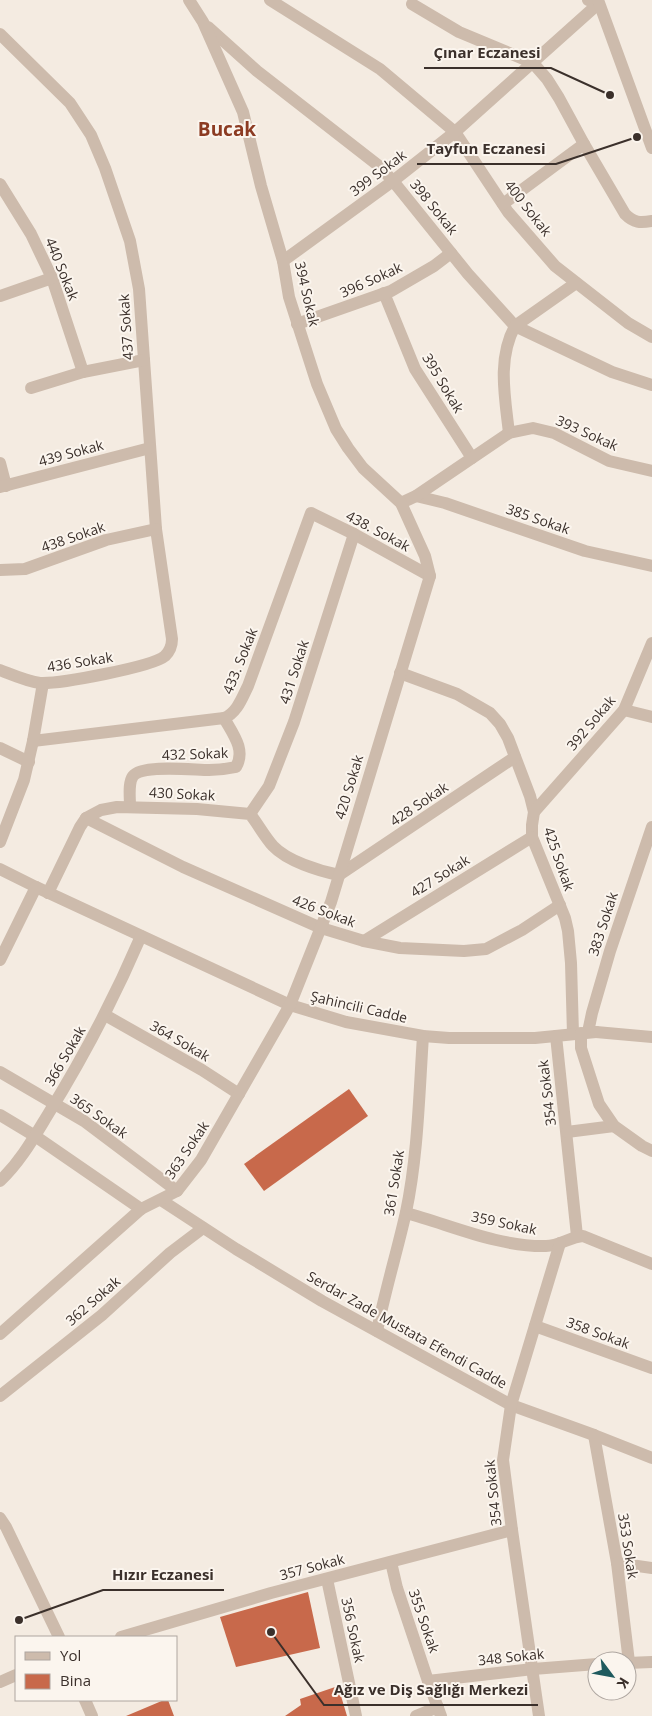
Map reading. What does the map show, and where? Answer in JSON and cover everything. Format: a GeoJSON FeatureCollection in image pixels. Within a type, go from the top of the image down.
{"type":"FeatureCollection","features":[{"type":"Feature","properties":{"kind":"street","name":"394 Sokak"},"geometry":{"type":"LineString","coordinates":[[189,0],[203,22],[243,112],[261,186],[283,261],[289,297],[317,384],[336,429],[363,468],[401,502],[425,556],[430,576]]}},
{"type":"Feature","properties":{"kind":"street","name":"400 Sokak"},"geometry":{"type":"LineString","coordinates":[[270,0],[380,69],[455,132],[503,204],[555,266],[628,323],[652,337]]}},
{"type":"Feature","properties":{"kind":"street","name":"399 Sokak"},"geometry":{"type":"LineString","coordinates":[[283,261],[393,181],[455,132],[533,62],[595,1]]}},
{"type":"Feature","properties":{"kind":"street"},"geometry":{"type":"LineString","coordinates":[[595,1],[652,148]]}},
{"type":"Feature","properties":{"kind":"street"},"geometry":{"type":"LineString","coordinates":[[412,4],[459,32],[533,62],[559,98],[625,214],[631,220],[640,224],[652,221]]}},
{"type":"Feature","properties":{"kind":"street","name":"398 Sokak"},"geometry":{"type":"LineString","coordinates":[[203,22],[257,71],[379,166],[515,326],[612,372],[652,385]]}},
{"type":"Feature","properties":{"kind":"street","name":"437 Sokak"},"geometry":{"type":"LineString","coordinates":[[0,34],[70,103],[91,135],[105,168],[130,241],[138,288],[156,529],[172,639],[172,648],[164,657]]}},
{"type":"Feature","properties":{"kind":"street"},"geometry":{"type":"LineString","coordinates":[[503,204],[584,144]]}},
{"type":"Feature","properties":{"kind":"street","name":"440 Sokak"},"geometry":{"type":"LineString","coordinates":[[0,184],[31,234],[52,278],[82,372]]}},
{"type":"Feature","properties":{"kind":"street","name":"396 Sokak"},"geometry":{"type":"LineString","coordinates":[[297,324],[384,293],[434,266],[451,253]]}},
{"type":"Feature","properties":{"kind":"street"},"geometry":{"type":"LineString","coordinates":[[0,296],[52,278]]}},
{"type":"Feature","properties":{"kind":"street"},"geometry":{"type":"LineString","coordinates":[[401,502],[416,496],[509,432],[504,368],[506,347],[515,326],[576,283]]}},
{"type":"Feature","properties":{"kind":"street","name":"395 Sokak"},"geometry":{"type":"LineString","coordinates":[[384,293],[415,369],[472,458]]}},
{"type":"Feature","properties":{"kind":"street"},"geometry":{"type":"LineString","coordinates":[[31,388],[82,372],[144,360]]}},
{"type":"Feature","properties":{"kind":"street","name":"393 Sokak"},"geometry":{"type":"LineString","coordinates":[[509,432],[533,428],[542,430],[567,439],[609,462],[652,471]]}},
{"type":"Feature","properties":{"kind":"street","name":"439 Sokak"},"geometry":{"type":"LineString","coordinates":[[3,487],[150,448]]}},
{"type":"Feature","properties":{"kind":"street"},"geometry":{"type":"LineString","coordinates":[[0,463],[3,487]]}},
{"type":"Feature","properties":{"kind":"street","name":"385 Sokak"},"geometry":{"type":"LineString","coordinates":[[416,496],[445,503],[585,551],[652,566]]}},
{"type":"Feature","properties":{"kind":"street","name":"438. Sokak"},"geometry":{"type":"LineString","coordinates":[[311,513],[354,534],[430,576]]}},
{"type":"Feature","properties":{"kind":"street","name":"433. Sokak"},"geometry":{"type":"LineString","coordinates":[[224,718],[231,715],[236,709],[248,686],[311,513]]}},
{"type":"Feature","properties":{"kind":"street","name":"438 Sokak"},"geometry":{"type":"LineString","coordinates":[[0,570],[24,569],[106,540],[156,529]]}},
{"type":"Feature","properties":{"kind":"street","name":"431 Sokak"},"geometry":{"type":"LineString","coordinates":[[250,814],[269,786],[294,722],[354,534]]}},
{"type":"Feature","properties":{"kind":"street","name":"420 Sokak"},"geometry":{"type":"LineString","coordinates":[[290,1005],[321,928],[339,875],[430,576]]}},
{"type":"Feature","properties":{"kind":"street","name":"392 Sokak"},"geometry":{"type":"LineString","coordinates":[[534,812],[624,710],[652,643]]}},
{"type":"Feature","properties":{"kind":"street","name":"436 Sokak"},"geometry":{"type":"LineString","coordinates":[[0,670],[20,678],[43,683],[102,675],[164,657]]}},
{"type":"Feature","properties":{"kind":"street","name":"425 Sokak"},"geometry":{"type":"LineString","coordinates":[[400,673],[457,694],[490,713],[500,724],[508,738],[525,781],[534,812],[532,837],[565,918],[571,963],[585,1033]]}},
{"type":"Feature","properties":{"kind":"street"},"geometry":{"type":"LineString","coordinates":[[0,842],[19,797],[29,762],[43,683]]}},
{"type":"Feature","properties":{"kind":"street"},"geometry":{"type":"LineString","coordinates":[[624,710],[652,717]]}},
{"type":"Feature","properties":{"kind":"street"},"geometry":{"type":"LineString","coordinates":[[33,741],[224,718]]}},
{"type":"Feature","properties":{"kind":"street","name":"432 Sokak"},"geometry":{"type":"LineString","coordinates":[[130,806],[130,785],[132,777],[138,772],[178,769],[225,770],[236,767],[241,758],[240,748],[224,718]]}},
{"type":"Feature","properties":{"kind":"street"},"geometry":{"type":"LineString","coordinates":[[0,748],[29,762]]}},
{"type":"Feature","properties":{"kind":"street","name":"428 Sokak"},"geometry":{"type":"LineString","coordinates":[[339,875],[515,757]]}},
{"type":"Feature","properties":{"kind":"street","name":"430 Sokak"},"geometry":{"type":"LineString","coordinates":[[86,818],[101,810],[130,806],[250,814]]}},
{"type":"Feature","properties":{"kind":"street"},"geometry":{"type":"LineString","coordinates":[[250,814],[273,846],[284,855],[325,872],[339,875]]}},
{"type":"Feature","properties":{"kind":"street"},"geometry":{"type":"LineString","coordinates":[[48,893],[86,818]]}},
{"type":"Feature","properties":{"kind":"street","name":"426 Sokak"},"geometry":{"type":"LineString","coordinates":[[86,818],[182,867],[321,928],[364,941],[400,948],[464,951],[486,949],[522,930],[560,905]]}},
{"type":"Feature","properties":{"kind":"street","name":"383 Sokak"},"geometry":{"type":"LineString","coordinates":[[585,1033],[610,951],[652,827]]}},
{"type":"Feature","properties":{"kind":"street","name":"427 Sokak"},"geometry":{"type":"LineString","coordinates":[[364,941],[532,837]]}},
{"type":"Feature","properties":{"kind":"street","name":"Şahincili Cadde"},"geometry":{"type":"LineString","coordinates":[[0,869],[290,1005],[346,1022],[423,1036],[449,1038],[535,1038],[585,1033],[652,1038]]}},
{"type":"Feature","properties":{"kind":"street"},"geometry":{"type":"LineString","coordinates":[[0,960],[36,887]]}},
{"type":"Feature","properties":{"kind":"street","name":"366 Sokak"},"geometry":{"type":"LineString","coordinates":[[0,1181],[13,1169],[55,1104],[105,1015],[141,936]]}},
{"type":"Feature","properties":{"kind":"street","name":"363 Sokak"},"geometry":{"type":"LineString","coordinates":[[0,1334],[141,1209],[177,1191],[201,1160],[290,1005]]}},
{"type":"Feature","properties":{"kind":"street","name":"364 Sokak"},"geometry":{"type":"LineString","coordinates":[[105,1015],[195,1066],[239,1094]]}},
{"type":"Feature","properties":{"kind":"street"},"geometry":{"type":"LineString","coordinates":[[585,1033],[581,1048],[599,1104],[614,1126],[652,1151]]}},
{"type":"Feature","properties":{"kind":"street","name":"361 Sokak"},"geometry":{"type":"LineString","coordinates":[[377,1331],[406,1213],[413,1168],[423,1036]]}},
{"type":"Feature","properties":{"kind":"street","name":"354 Sokak"},"geometry":{"type":"LineString","coordinates":[[556,1036],[577,1236]]}},
{"type":"Feature","properties":{"kind":"street","name":"365 Sokak"},"geometry":{"type":"LineString","coordinates":[[0,1072],[84,1121],[177,1191]]}},
{"type":"Feature","properties":{"kind":"street"},"geometry":{"type":"LineString","coordinates":[[0,1115],[35,1136],[141,1209]]}},
{"type":"Feature","properties":{"kind":"street"},"geometry":{"type":"LineString","coordinates":[[567,1132],[614,1126]]}},
{"type":"Feature","properties":{"kind":"street","name":"Serdar Zade Mustata Efendi Cadde"},"geometry":{"type":"LineString","coordinates":[[161,1200],[236,1249],[314,1296],[511,1405],[652,1458]]}},
{"type":"Feature","properties":{"kind":"street","name":"359 Sokak"},"geometry":{"type":"LineString","coordinates":[[406,1213],[498,1240],[546,1246],[577,1236]]}},
{"type":"Feature","properties":{"kind":"street","name":"362 Sokak"},"geometry":{"type":"LineString","coordinates":[[0,1396],[102,1315],[170,1253],[204,1228]]}},
{"type":"Feature","properties":{"kind":"street"},"geometry":{"type":"LineString","coordinates":[[577,1236],[589,1238],[652,1264]]}},
{"type":"Feature","properties":{"kind":"street","name":"354 Sokak"},"geometry":{"type":"LineString","coordinates":[[540,1716],[503,1460],[511,1405],[560,1243]]}},
{"type":"Feature","properties":{"kind":"street","name":"358 Sokak"},"geometry":{"type":"LineString","coordinates":[[535,1326],[652,1368]]}},
{"type":"Feature","properties":{"kind":"street","name":"353 Sokak"},"geometry":{"type":"LineString","coordinates":[[594,1435],[617,1563],[627,1651]]}},
{"type":"Feature","properties":{"kind":"street"},"geometry":{"type":"LineString","coordinates":[[2,1525],[58,1636]]}},
{"type":"Feature","properties":{"kind":"street","name":"357 Sokak"},"geometry":{"type":"LineString","coordinates":[[124,1636],[272,1593],[512,1530]]}},
{"type":"Feature","properties":{"kind":"street","name":"355 Sokak"},"geometry":{"type":"LineString","coordinates":[[391,1562],[397,1588],[440,1711]]}},
{"type":"Feature","properties":{"kind":"street"},"geometry":{"type":"LineString","coordinates":[[617,1563],[652,1568]]}},
{"type":"Feature","properties":{"kind":"street","name":"356 Sokak"},"geometry":{"type":"LineString","coordinates":[[327,1579],[356,1716]]}},
{"type":"Feature","properties":{"kind":"street"},"geometry":{"type":"LineString","coordinates":[[637,1662],[652,1662]]}},
{"type":"Feature","properties":{"kind":"street","name":"348 Sokak"},"geometry":{"type":"LineString","coordinates":[[428,1681],[587,1665]]}},
{"type":"Feature","properties":{"kind":"street"},"geometry":{"type":"LineString","coordinates":[[0,1682],[15,1675]]}},
{"type":"Feature","properties":{"kind":"street"},"geometry":{"type":"LineString","coordinates":[[85,1701],[92,1716]]}},
{"type":"Feature","properties":{"kind":"street"},"geometry":{"type":"LineString","coordinates":[[416,1716],[440,1711]]}},
{"type":"Feature","properties":{"kind":"building"},"geometry":{"type":"Polygon","coordinates":[[[349,1089],[368,1116],[264,1191],[244,1164],[349,1089]]]}},
{"type":"Feature","properties":{"kind":"building"},"geometry":{"type":"Polygon","coordinates":[[[308,1592],[320,1648],[236,1667],[220,1617],[308,1592]]]}},
{"type":"Feature","properties":{"kind":"building"},"geometry":{"type":"Polygon","coordinates":[[[338,1686],[347,1716],[285,1716],[301,1705],[300,1699],[338,1686]]]}},
{"type":"Feature","properties":{"kind":"building"},"geometry":{"type":"Polygon","coordinates":[[[162,1701],[168,1701],[174,1716],[126,1716],[162,1701]]]}},
{"type":"Feature","properties":{"kind":"place","name":"Çınar Eczanesi"},"geometry":{"type":"Point","coordinates":[610,95]}},
{"type":"Feature","properties":{"kind":"place","name":"Tayfun Eczanesi"},"geometry":{"type":"Point","coordinates":[637,137]}},
{"type":"Feature","properties":{"kind":"place","name":"Hızır Eczanesi"},"geometry":{"type":"Point","coordinates":[19,1620]}},
{"type":"Feature","properties":{"kind":"place","name":"Ağız ve Diş Sağlığı Merkezi"},"geometry":{"type":"Point","coordinates":[271,1632]}},
{"type":"Feature","properties":{"kind":"district","name":"Bucak"},"geometry":{"type":"Point","coordinates":[227,129]}}]}
